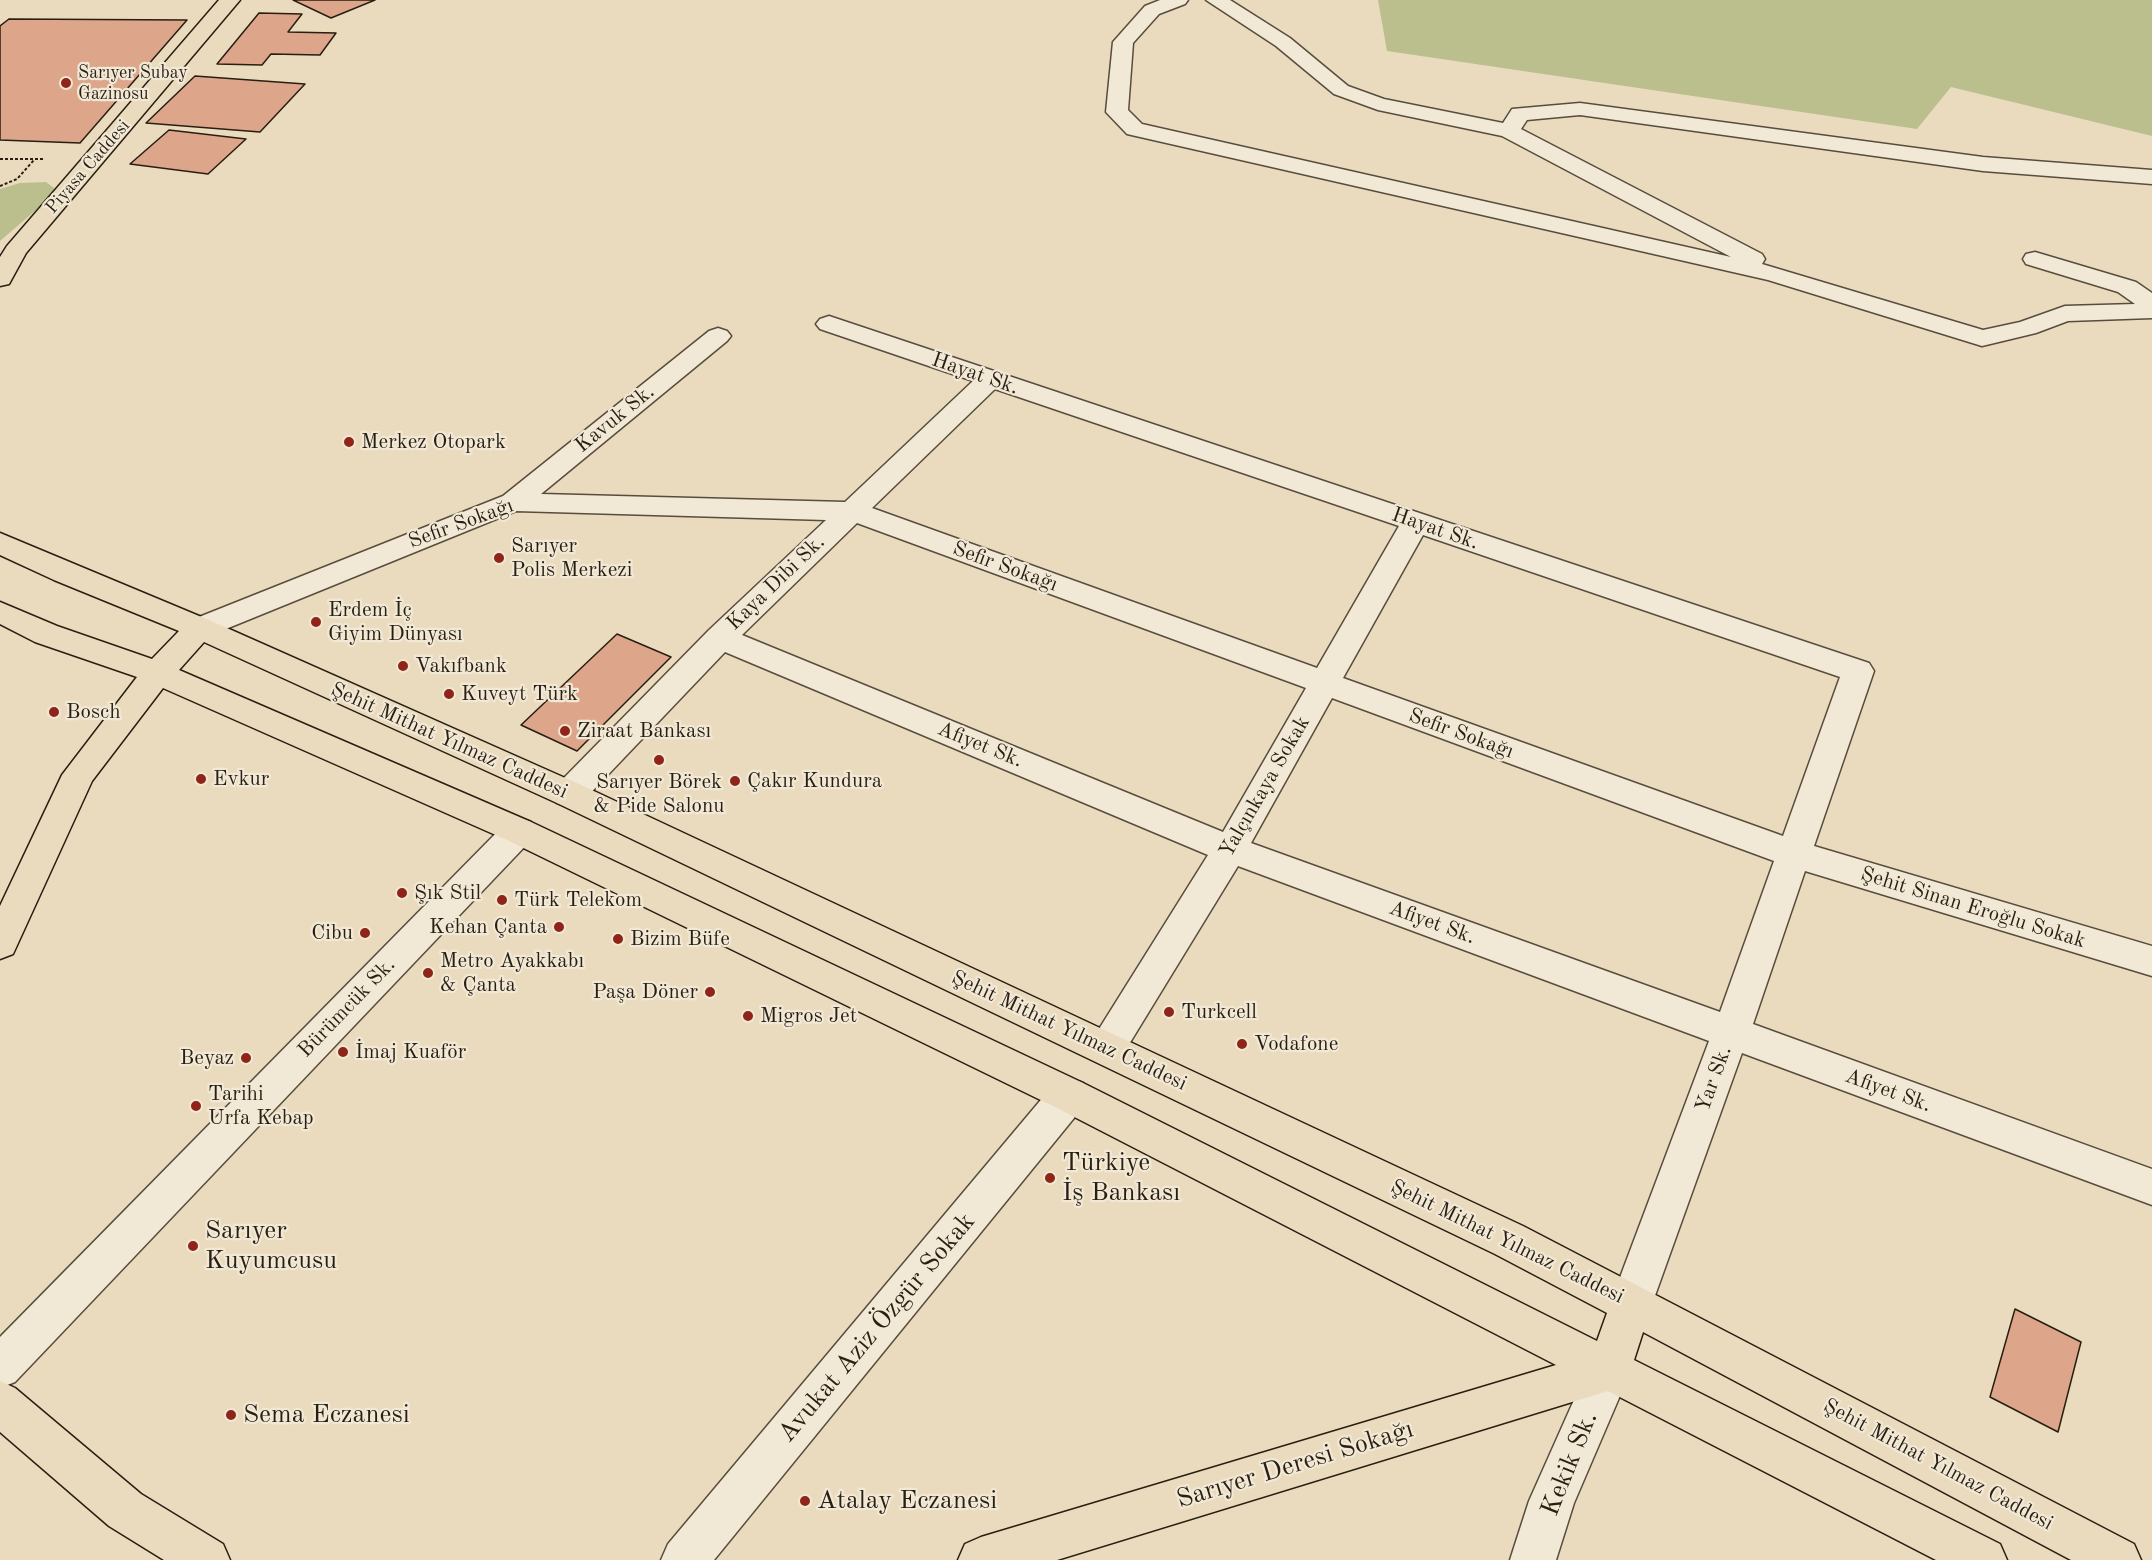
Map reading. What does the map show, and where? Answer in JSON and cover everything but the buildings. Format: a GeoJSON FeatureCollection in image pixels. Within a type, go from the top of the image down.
{"type":"FeatureCollection","features":[{"type":"Feature","properties":{"kind":"main road","name":"Piyasa Caddesi"},"geometry":{"type":"LineString","coordinates":[[0,279],[7,255],[230,0]]}},
{"type":"Feature","properties":{"kind":"main road","name":"Şehit Mithat Yılmaz Caddesi"},"geometry":{"type":"LineString","coordinates":[[0,543],[64,573],[200,628],[569,794],[1509,1240],[2118,1560]]}},
{"type":"Feature","properties":{"kind":"main road"},"geometry":{"type":"LineString","coordinates":[[0,612],[46,634],[158,673],[519,831],[1069,1095],[1968,1556]]}},
{"type":"Feature","properties":{"kind":"main road"},"geometry":{"type":"LineString","coordinates":[[0,944],[78,775],[158,673],[200,628]]}},
{"type":"Feature","properties":{"kind":"main road"},"geometry":{"type":"LineString","coordinates":[[1609,1370],[1631,1304]]}},
{"type":"Feature","properties":{"kind":"main road","name":"Sarıyer Deresi Sokağı"},"geometry":{"type":"LineString","coordinates":[[981,1560],[1609,1370]]}},
{"type":"Feature","properties":{"kind":"main road"},"geometry":{"type":"LineString","coordinates":[[0,1403],[125,1510],[207,1560]]}},
{"type":"Feature","properties":{"kind":"street"},"geometry":{"type":"LineString","coordinates":[[1178,0],[1152,10],[1123,42],[1117,112],[1135,129],[1774,274],[1982,338],[2027,328],[2065,314],[2152,311]]}},
{"type":"Feature","properties":{"kind":"street"},"geometry":{"type":"LineString","coordinates":[[1216,0],[1283,42],[1341,90],[1378,104],[1509,131],[1742,251],[1774,274]]}},
{"type":"Feature","properties":{"kind":"street"},"geometry":{"type":"LineString","coordinates":[[1509,131],[1520,114],[1580,109],[1983,164],[2152,177]]}},
{"type":"Feature","properties":{"kind":"street"},"geometry":{"type":"LineString","coordinates":[[2035,259],[2127,287],[2152,304]]}},
{"type":"Feature","properties":{"kind":"street","name":"Hayat Sk."},"geometry":{"type":"LineString","coordinates":[[829,324],[1858,671],[1794,854]]}},
{"type":"Feature","properties":{"kind":"street","name":"Kavuk Sk."},"geometry":{"type":"LineString","coordinates":[[513,502],[718,336]]}},
{"type":"Feature","properties":{"kind":"street","name":"Kaya Dibi Sk."},"geometry":{"type":"LineString","coordinates":[[569,794],[720,638],[990,379]]}},
{"type":"Feature","properties":{"kind":"street","name":"Sefir Sokağı"},"geometry":{"type":"LineString","coordinates":[[200,628],[513,502],[852,511],[1794,854]]}},
{"type":"Feature","properties":{"kind":"street","name":"Yalçınkaya Sokak"},"geometry":{"type":"LineString","coordinates":[[1107,1048],[1230,849],[1416,522]]}},
{"type":"Feature","properties":{"kind":"street","name":"Afiyet Sk."},"geometry":{"type":"LineString","coordinates":[[720,638],[1230,849],[2152,1188]]}},
{"type":"Feature","properties":{"kind":"street","name":"Bürümcük Sk."},"geometry":{"type":"LineString","coordinates":[[0,1366],[519,831]]}},
{"type":"Feature","properties":{"kind":"street","name":"Şehit Sinan Eroğlu Sokak"},"geometry":{"type":"LineString","coordinates":[[1794,854],[2152,961]]}},
{"type":"Feature","properties":{"kind":"street","name":"Yar Sk."},"geometry":{"type":"LineString","coordinates":[[1631,1304],[1794,854]]}},
{"type":"Feature","properties":{"kind":"street","name":"Avukat Aziz Özgür Sokak"},"geometry":{"type":"LineString","coordinates":[[684,1560],[1069,1095]]}},
{"type":"Feature","properties":{"kind":"street","name":"Kekik Sk."},"geometry":{"type":"LineString","coordinates":[[1533,1560],[1552,1501],[1609,1370]]}},
{"type":"Feature","properties":{"kind":"path"},"geometry":{"type":"LineString","coordinates":[[0,186],[17,179],[34,159]]}},
{"type":"Feature","properties":{"kind":"green space"},"geometry":{"type":"Polygon","coordinates":[[[1378,0],[2152,0],[2152,136],[1951,87],[1917,129],[1387,51],[1378,0]]]}},
{"type":"Feature","properties":{"kind":"green space"},"geometry":{"type":"Polygon","coordinates":[[[46,182],[58,191],[0,241],[0,189],[20,183],[46,182]]]}},
{"type":"Feature","properties":{"kind":"place","name":"Sarıyer Subay Gazinosu"},"geometry":{"type":"Point","coordinates":[66,83]}},
{"type":"Feature","properties":{"kind":"place","name":"Merkez Otopark"},"geometry":{"type":"Point","coordinates":[349,442]}},
{"type":"Feature","properties":{"kind":"place","name":"Sarıyer Polis Merkezi"},"geometry":{"type":"Point","coordinates":[499,558]}},
{"type":"Feature","properties":{"kind":"place","name":"Erdem İç Giyim Dünyası"},"geometry":{"type":"Point","coordinates":[316,622]}},
{"type":"Feature","properties":{"kind":"place","name":"Vakıfbank"},"geometry":{"type":"Point","coordinates":[403,666]}},
{"type":"Feature","properties":{"kind":"place","name":"Kuveyt Türk"},"geometry":{"type":"Point","coordinates":[449,694]}},
{"type":"Feature","properties":{"kind":"place","name":"Bosch"},"geometry":{"type":"Point","coordinates":[54,712]}},
{"type":"Feature","properties":{"kind":"place","name":"Ziraat Bankası"},"geometry":{"type":"Point","coordinates":[565,731]}},
{"type":"Feature","properties":{"kind":"place","name":"Sarıyer Börek & Pide Salonu"},"geometry":{"type":"Point","coordinates":[659,760]}},
{"type":"Feature","properties":{"kind":"place","name":"Evkur"},"geometry":{"type":"Point","coordinates":[201,779]}},
{"type":"Feature","properties":{"kind":"place","name":"Çakır Kundura"},"geometry":{"type":"Point","coordinates":[735,781]}},
{"type":"Feature","properties":{"kind":"place","name":"Şık Stil"},"geometry":{"type":"Point","coordinates":[402,893]}},
{"type":"Feature","properties":{"kind":"place","name":"Türk Telekom"},"geometry":{"type":"Point","coordinates":[502,900]}},
{"type":"Feature","properties":{"kind":"place","name":"Kehan Çanta"},"geometry":{"type":"Point","coordinates":[559,927]}},
{"type":"Feature","properties":{"kind":"place","name":"Cibu"},"geometry":{"type":"Point","coordinates":[365,933]}},
{"type":"Feature","properties":{"kind":"place","name":"Bizim Büfe"},"geometry":{"type":"Point","coordinates":[618,939]}},
{"type":"Feature","properties":{"kind":"place","name":"Metro Ayakkabı & Çanta"},"geometry":{"type":"Point","coordinates":[428,973]}},
{"type":"Feature","properties":{"kind":"place","name":"Paşa Döner"},"geometry":{"type":"Point","coordinates":[710,992]}},
{"type":"Feature","properties":{"kind":"place","name":"Turkcell"},"geometry":{"type":"Point","coordinates":[1169,1012]}},
{"type":"Feature","properties":{"kind":"place","name":"Migros Jet"},"geometry":{"type":"Point","coordinates":[748,1016]}},
{"type":"Feature","properties":{"kind":"place","name":"Vodafone"},"geometry":{"type":"Point","coordinates":[1242,1044]}},
{"type":"Feature","properties":{"kind":"place","name":"İmaj Kuaför"},"geometry":{"type":"Point","coordinates":[343,1052]}},
{"type":"Feature","properties":{"kind":"place","name":"Beyaz"},"geometry":{"type":"Point","coordinates":[246,1058]}},
{"type":"Feature","properties":{"kind":"place","name":"Tarihi Urfa Kebap"},"geometry":{"type":"Point","coordinates":[196,1106]}},
{"type":"Feature","properties":{"kind":"place","name":"Türkiye İş Bankası"},"geometry":{"type":"Point","coordinates":[1050,1178]}},
{"type":"Feature","properties":{"kind":"place","name":"Sarıyer Kuyumcusu"},"geometry":{"type":"Point","coordinates":[193,1246]}},
{"type":"Feature","properties":{"kind":"place","name":"Sema Eczanesi"},"geometry":{"type":"Point","coordinates":[231,1415]}},
{"type":"Feature","properties":{"kind":"place","name":"Atalay Eczanesi"},"geometry":{"type":"Point","coordinates":[805,1501]}}]}
